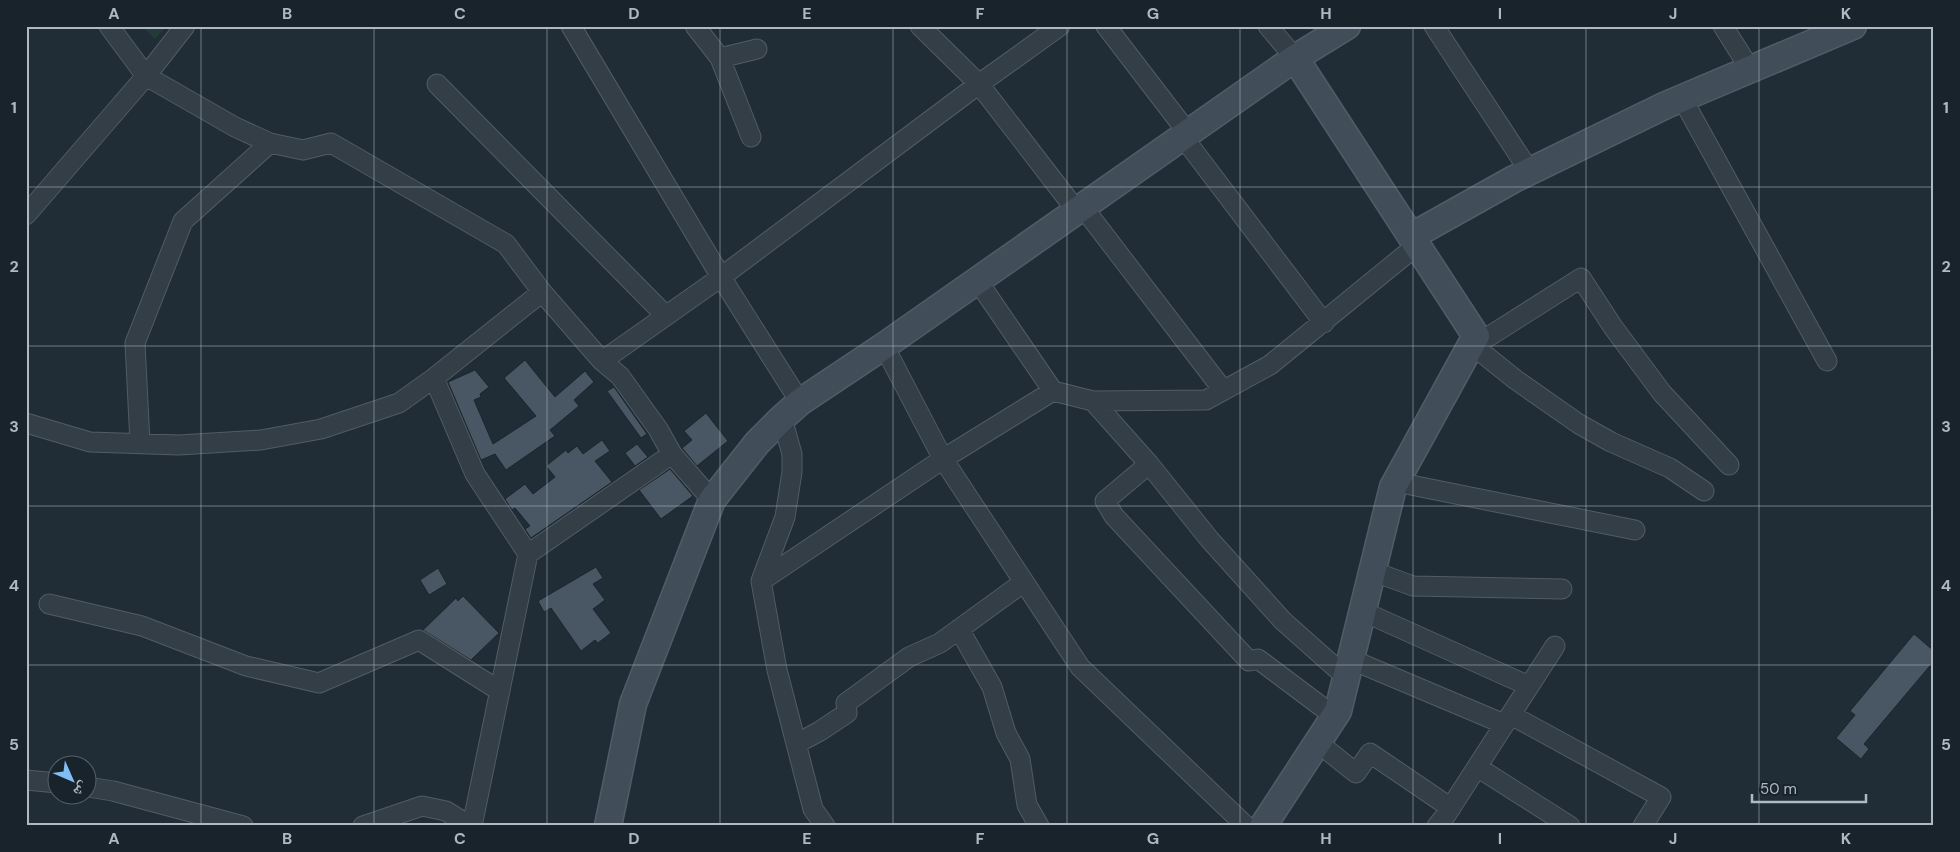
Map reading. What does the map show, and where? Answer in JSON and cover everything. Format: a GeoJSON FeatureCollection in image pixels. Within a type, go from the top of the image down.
{"type":"FeatureCollection","features":[{"type":"Feature","properties":{"kind":"street"},"geometry":{"type":"LineString","coordinates":[[109,26],[146,76],[235,127],[270,142],[303,150],[331,144],[506,244],[542,292],[602,361],[620,376],[658,429],[672,454],[712,500]]}},
{"type":"Feature","properties":{"kind":"street"},"geometry":{"type":"LineString","coordinates":[[26,215],[146,76],[185,26]]}},
{"type":"Feature","properties":{"kind":"street"},"geometry":{"type":"LineString","coordinates":[[571,26],[721,277],[791,410],[792,472],[786,517],[761,582],[777,670],[796,744],[813,809],[824,826]]}},
{"type":"Feature","properties":{"kind":"street"},"geometry":{"type":"LineString","coordinates":[[694,26],[720,58],[751,137]]}},
{"type":"Feature","properties":{"kind":"street"},"geometry":{"type":"LineString","coordinates":[[920,26],[979,84],[1223,390]]}},
{"type":"Feature","properties":{"kind":"street"},"geometry":{"type":"LineString","coordinates":[[602,361],[721,277],[979,84],[1060,26]]}},
{"type":"Feature","properties":{"kind":"street"},"geometry":{"type":"LineString","coordinates":[[1106,26],[1324,322]]}},
{"type":"Feature","properties":{"kind":"street"},"geometry":{"type":"LineString","coordinates":[[1268,26],[1295,58],[1414,241],[1473,340],[1516,380],[1579,424],[1611,442],[1670,468],[1704,490]]}},
{"type":"Feature","properties":{"kind":"street"},"geometry":{"type":"LineString","coordinates":[[608,826],[633,704],[712,500],[757,443],[791,410],[1295,58],[1348,26]]}},
{"type":"Feature","properties":{"kind":"street"},"geometry":{"type":"LineString","coordinates":[[1434,26],[1530,172]]}},
{"type":"Feature","properties":{"kind":"street"},"geometry":{"type":"LineString","coordinates":[[1723,26],[1750,69]]}},
{"type":"Feature","properties":{"kind":"street"},"geometry":{"type":"LineString","coordinates":[[977,280],[1053,391],[1093,401],[1206,400],[1270,365],[1324,322],[1414,241],[1530,172],[1682,98],[1853,26]]}},
{"type":"Feature","properties":{"kind":"street"},"geometry":{"type":"LineString","coordinates":[[720,58],[757,49]]}},
{"type":"Feature","properties":{"kind":"street"},"geometry":{"type":"LineString","coordinates":[[437,84],[666,316]]}},
{"type":"Feature","properties":{"kind":"street"},"geometry":{"type":"LineString","coordinates":[[1682,98],[1827,362]]}},
{"type":"Feature","properties":{"kind":"street"},"geometry":{"type":"LineString","coordinates":[[140,443],[135,344],[183,221],[270,142]]}},
{"type":"Feature","properties":{"kind":"street"},"geometry":{"type":"LineString","coordinates":[[1473,340],[1488,337],[1581,278],[1612,327],[1662,393],[1729,465]]}},
{"type":"Feature","properties":{"kind":"street"},"geometry":{"type":"LineString","coordinates":[[26,423],[90,442],[179,445],[261,440],[321,430],[399,402],[434,378],[542,292]]}},
{"type":"Feature","properties":{"kind":"street"},"geometry":{"type":"LineString","coordinates":[[1263,826],[1338,711],[1393,487],[1473,340]]}},
{"type":"Feature","properties":{"kind":"street"},"geometry":{"type":"LineString","coordinates":[[884,346],[943,460],[1080,667],[1246,826]]}},
{"type":"Feature","properties":{"kind":"street"},"geometry":{"type":"LineString","coordinates":[[434,378],[474,474],[528,554]]}},
{"type":"Feature","properties":{"kind":"street"},"geometry":{"type":"LineString","coordinates":[[761,582],[943,460],[1053,391]]}},
{"type":"Feature","properties":{"kind":"street"},"geometry":{"type":"LineString","coordinates":[[1093,401],[1149,464],[1210,540],[1284,621],[1348,668],[1507,720],[1661,797],[1643,826]]}},
{"type":"Feature","properties":{"kind":"street"},"geometry":{"type":"LineString","coordinates":[[363,826],[422,806],[446,811],[471,826],[528,554],[672,454]]}},
{"type":"Feature","properties":{"kind":"street"},"geometry":{"type":"LineString","coordinates":[[1149,464],[1105,501],[1114,516],[1249,660],[1258,659],[1334,716]]}},
{"type":"Feature","properties":{"kind":"street"},"geometry":{"type":"LineString","coordinates":[[1396,482],[1635,530]]}},
{"type":"Feature","properties":{"kind":"street"},"geometry":{"type":"LineString","coordinates":[[1372,571],[1413,586],[1562,589]]}},
{"type":"Feature","properties":{"kind":"street"},"geometry":{"type":"LineString","coordinates":[[796,744],[847,713],[846,703],[908,657],[940,643],[1024,582]]}},
{"type":"Feature","properties":{"kind":"street"},"geometry":{"type":"LineString","coordinates":[[49,604],[142,626],[246,666],[319,683],[419,640],[500,691]]}},
{"type":"Feature","properties":{"kind":"street"},"geometry":{"type":"LineString","coordinates":[[1362,611],[1529,686]]}},
{"type":"Feature","properties":{"kind":"street"},"geometry":{"type":"LineString","coordinates":[[959,629],[992,687],[1006,733],[1020,759],[1026,805],[1039,826]]}},
{"type":"Feature","properties":{"kind":"street"},"geometry":{"type":"LineString","coordinates":[[1437,826],[1451,808],[1555,646]]}},
{"type":"Feature","properties":{"kind":"street"},"geometry":{"type":"LineString","coordinates":[[1317,742],[1356,773],[1370,753],[1451,808]]}},
{"type":"Feature","properties":{"kind":"street"},"geometry":{"type":"LineString","coordinates":[[1477,767],[1570,826]]}},
{"type":"Feature","properties":{"kind":"street"},"geometry":{"type":"LineString","coordinates":[[26,780],[48,783]]}},
{"type":"Feature","properties":{"kind":"street"},"geometry":{"type":"LineString","coordinates":[[98,789],[240,825]]}},
{"type":"Feature","properties":{"kind":"green space"},"geometry":{"type":"Polygon","coordinates":[[[142,26],[167,26],[155,39],[142,26]]]}},
{"type":"Feature","properties":{"kind":"building"},"geometry":{"type":"Polygon","coordinates":[[[525,360],[555,397],[585,371],[594,382],[574,400],[579,406],[550,430],[555,436],[506,470],[495,454],[481,460],[448,382],[475,370],[489,387],[480,394],[481,397],[474,400],[493,444],[536,416],[504,378],[525,360]]]}},
{"type":"Feature","properties":{"kind":"building"},"geometry":{"type":"Polygon","coordinates":[[[614,387],[647,434],[641,438],[607,391],[614,387]]]}},
{"type":"Feature","properties":{"kind":"building"},"geometry":{"type":"Polygon","coordinates":[[[706,413],[728,441],[697,466],[682,448],[692,440],[684,431],[706,413]]]}},
{"type":"Feature","properties":{"kind":"building"},"geometry":{"type":"Polygon","coordinates":[[[602,440],[610,451],[595,461],[612,482],[531,538],[525,529],[530,526],[515,508],[512,510],[505,499],[525,484],[533,494],[555,477],[546,466],[566,450],[568,453],[577,446],[583,454],[602,440]]]}},
{"type":"Feature","properties":{"kind":"building"},"geometry":{"type":"Polygon","coordinates":[[[637,444],[648,457],[635,466],[625,453],[637,444]]]}},
{"type":"Feature","properties":{"kind":"building"},"geometry":{"type":"Polygon","coordinates":[[[670,469],[693,496],[661,519],[639,490],[670,469]]]}},
{"type":"Feature","properties":{"kind":"building"},"geometry":{"type":"Polygon","coordinates":[[[596,567],[603,578],[593,584],[605,600],[593,609],[611,633],[598,643],[595,640],[581,651],[551,608],[544,612],[538,601],[596,567]]]}},
{"type":"Feature","properties":{"kind":"building"},"geometry":{"type":"Polygon","coordinates":[[[438,568],[447,584],[429,595],[420,580],[438,568]]]}},
{"type":"Feature","properties":{"kind":"building"},"geometry":{"type":"Polygon","coordinates":[[[463,596],[499,633],[471,660],[423,630],[456,598],[458,601],[463,596]]]}},
{"type":"Feature","properties":{"kind":"building"},"geometry":{"type":"Polygon","coordinates":[[[1914,634],[1934,651],[1934,661],[1864,744],[1869,749],[1861,759],[1836,738],[1855,715],[1850,711],[1914,634]]]}}]}
